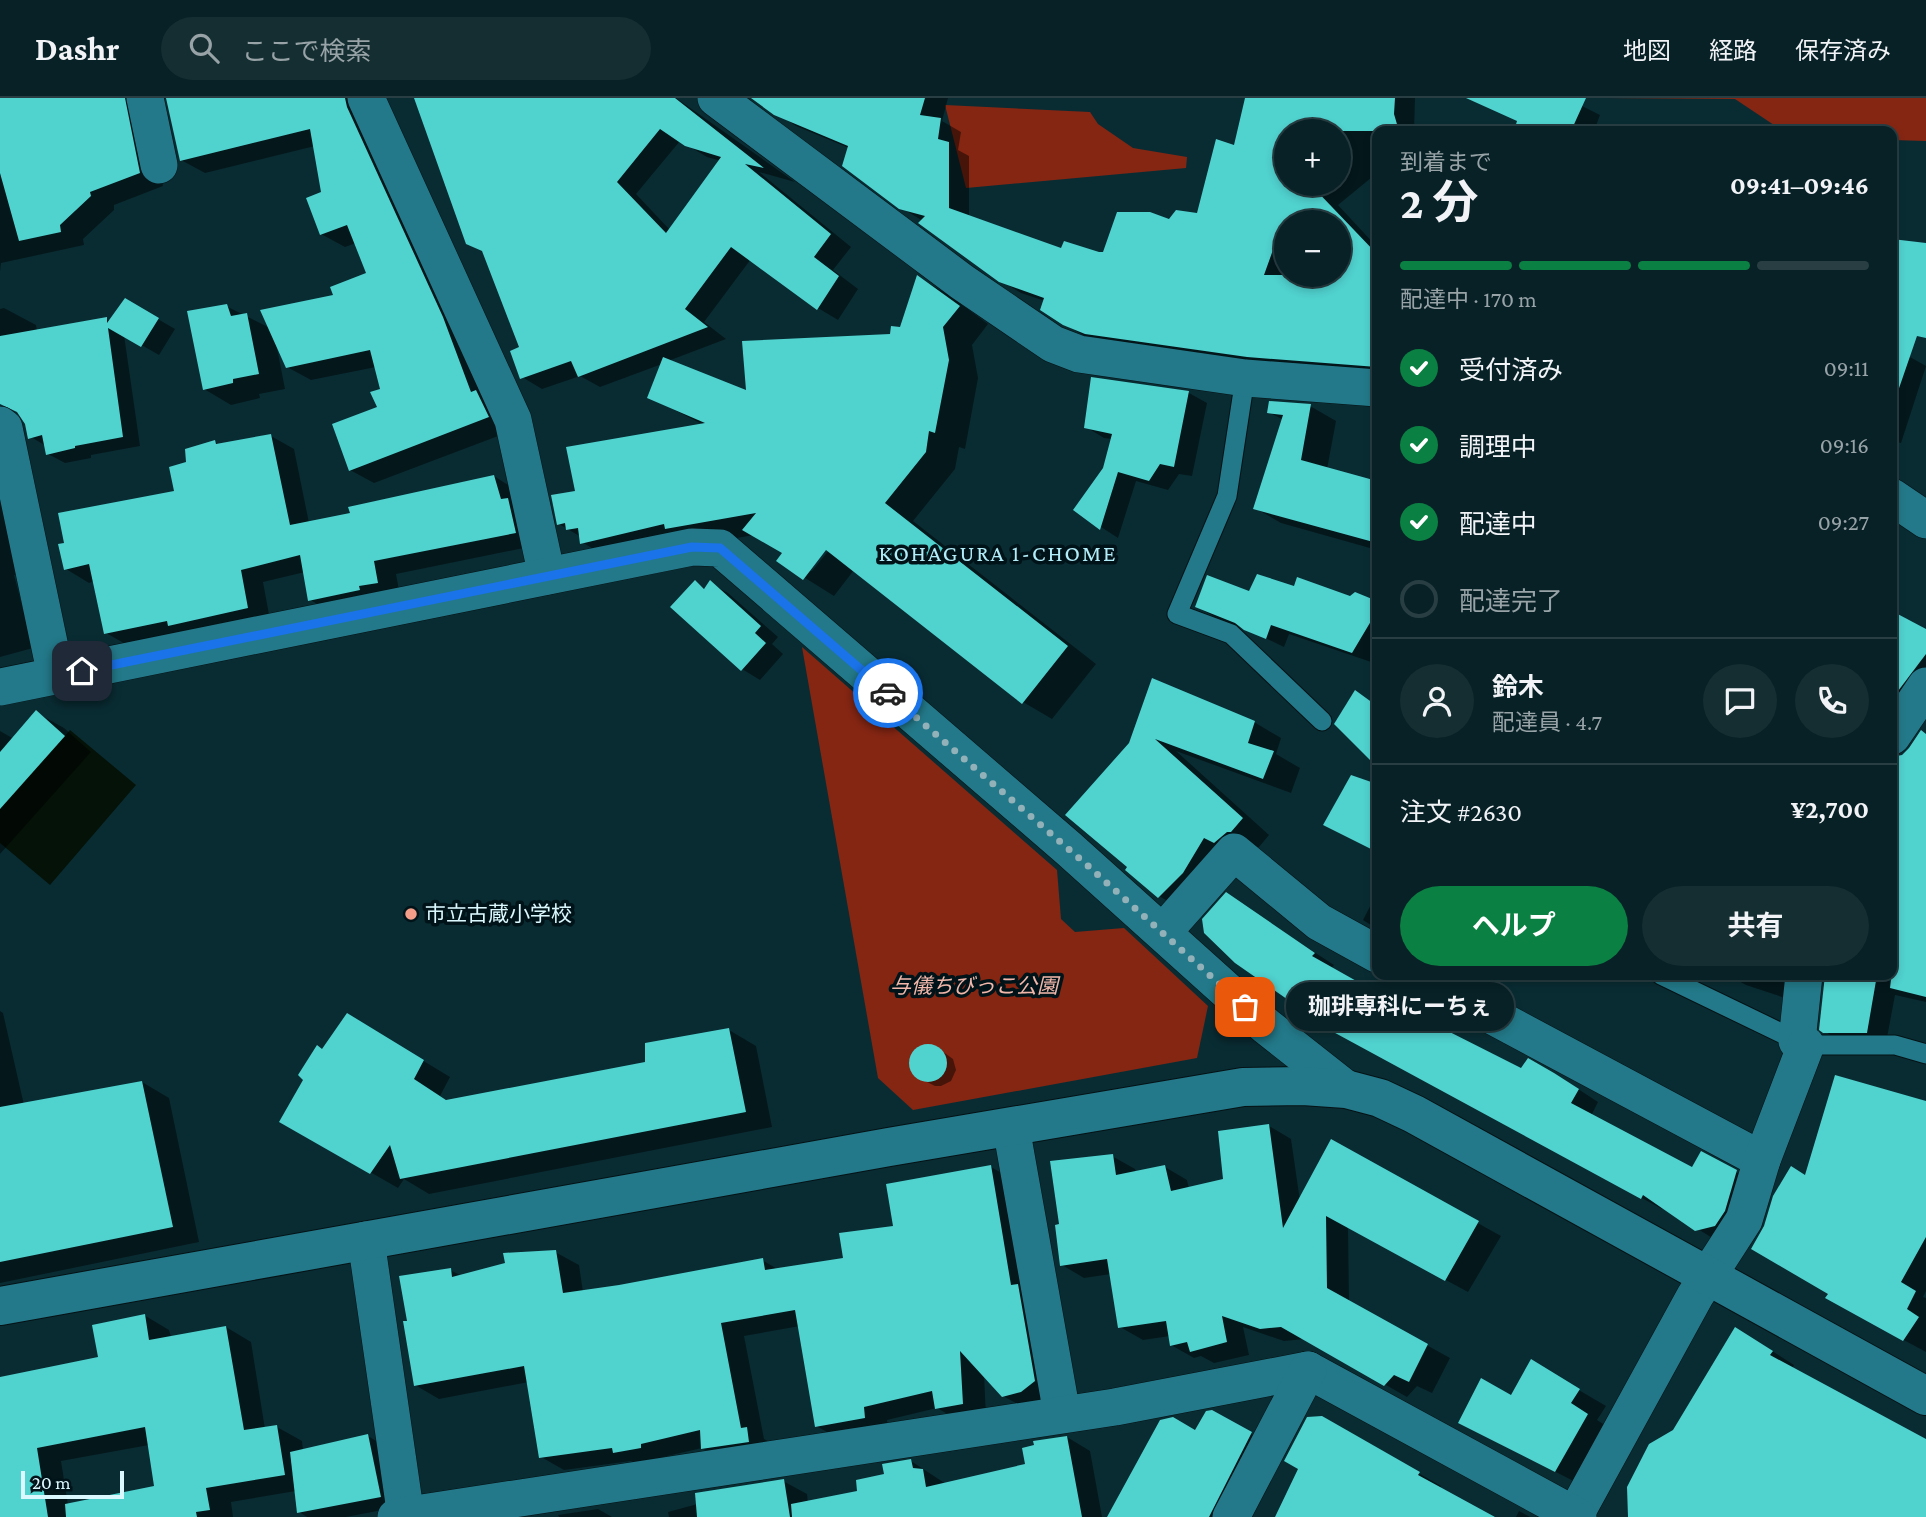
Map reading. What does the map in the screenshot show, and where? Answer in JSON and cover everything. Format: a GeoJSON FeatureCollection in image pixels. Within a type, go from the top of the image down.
{"type":"FeatureCollection","features":[{"type":"Feature","properties":{"kind":"street"},"geometry":{"type":"LineString","coordinates":[[145,98],[159,165]]}},
{"type":"Feature","properties":{"kind":"street"},"geometry":{"type":"LineString","coordinates":[[366,98],[513,420],[547,576]]}},
{"type":"Feature","properties":{"kind":"street"},"geometry":{"type":"LineString","coordinates":[[716,98],[962,282],[1053,344],[1079,354],[1245,377],[1372,388]]}},
{"type":"Feature","properties":{"kind":"street"},"geometry":{"type":"LineString","coordinates":[[0,425],[4,428],[56,676]]}},
{"type":"Feature","properties":{"kind":"street"},"geometry":{"type":"LineString","coordinates":[[1897,500],[1926,520]]}},
{"type":"Feature","properties":{"kind":"street"},"geometry":{"type":"LineString","coordinates":[[0,687],[692,547],[720,548],[1163,932],[1266,1026],[1346,1089]]}},
{"type":"Feature","properties":{"kind":"street"},"geometry":{"type":"LineString","coordinates":[[1897,729],[1926,686]]}},
{"type":"Feature","properties":{"kind":"street"},"geometry":{"type":"LineString","coordinates":[[1163,932],[1234,852],[1319,922],[1372,951]]}},
{"type":"Feature","properties":{"kind":"street"},"geometry":{"type":"LineString","coordinates":[[1425,980],[1762,1160]]}},
{"type":"Feature","properties":{"kind":"street"},"geometry":{"type":"LineString","coordinates":[[366,1240],[403,1517],[1115,1407],[1308,1370],[1576,1516],[1695,1296],[1744,1220],[1801,1043],[1804,980]]}},
{"type":"Feature","properties":{"kind":"street"},"geometry":{"type":"LineString","coordinates":[[1243,1087],[1257,1077],[1264,1066],[1269,1046],[1266,1026]]}},
{"type":"Feature","properties":{"kind":"street"},"geometry":{"type":"LineString","coordinates":[[0,1306],[1243,1087],[1303,1086],[1346,1089],[1380,1098],[1413,1114],[1926,1396]]}},
{"type":"Feature","properties":{"kind":"street"},"geometry":{"type":"LineString","coordinates":[[1012,1128],[1062,1414]]}},
{"type":"Feature","properties":{"kind":"street"},"geometry":{"type":"LineString","coordinates":[[1231,1517],[1308,1370]]}},
{"type":"Feature","properties":{"kind":"lane"},"geometry":{"type":"LineString","coordinates":[[1245,377],[1227,496],[1177,614],[1231,634],[1322,721]]}},
{"type":"Feature","properties":{"kind":"lane"},"geometry":{"type":"LineString","coordinates":[[1671,980],[1801,1043],[1895,1045],[1926,1054]]}},
{"type":"Feature","properties":{"kind":"green space"},"geometry":{"type":"Polygon","coordinates":[[[1606,98],[1926,98],[1926,141],[1897,140],[1897,126],[1776,126],[1735,99],[1606,98]]]}},
{"type":"Feature","properties":{"kind":"green space"},"geometry":{"type":"Polygon","coordinates":[[[945,105],[1090,112],[1098,124],[1133,148],[1187,157],[1186,168],[966,188],[945,105]]]}},
{"type":"Feature","properties":{"kind":"green space","name":"与儀ちびっこ公園"},"geometry":{"type":"Polygon","coordinates":[[[802,647],[1057,870],[1061,919],[1075,932],[1124,928],[1208,1006],[1197,1058],[913,1110],[878,1078],[802,647]]]}},
{"type":"Feature","properties":{"kind":"shaded area"},"geometry":{"type":"Polygon","coordinates":[[[70,730],[136,785],[50,885],[0,843],[0,809],[70,730]]]}},
{"type":"Feature","properties":{"kind":"building"},"geometry":{"type":"Polygon","coordinates":[[[0,98],[125,98],[140,173],[90,192],[91,196],[60,225],[61,232],[19,241],[0,173],[0,98]]]}},
{"type":"Feature","properties":{"kind":"building"},"geometry":{"type":"Polygon","coordinates":[[[166,98],[345,98],[443,317],[471,392],[476,390],[489,417],[349,471],[332,424],[377,407],[370,392],[380,389],[370,350],[286,368],[260,310],[333,295],[330,287],[366,273],[347,225],[320,235],[306,198],[321,192],[310,129],[180,161],[166,98]]]}},
{"type":"Feature","properties":{"kind":"building"},"geometry":{"type":"Polygon","coordinates":[[[414,98],[675,98],[764,168],[745,164],[831,234],[814,257],[839,276],[817,310],[731,247],[685,309],[708,327],[578,377],[571,361],[520,379],[510,351],[519,347],[482,251],[466,244],[414,98]],[[660,129],[617,182],[666,233],[721,157],[685,146],[660,129]]]}},
{"type":"Feature","properties":{"kind":"building"},"geometry":{"type":"Polygon","coordinates":[[[751,98],[925,98],[920,115],[941,118],[938,139],[949,142],[949,208],[1061,248],[1064,241],[1103,252],[1117,212],[1150,212],[1169,219],[1176,210],[1197,213],[1216,139],[1234,145],[1245,98],[1395,98],[1394,114],[1398,126],[1372,126],[1372,131],[1351,131],[1351,119],[1274,119],[1274,196],[1321,196],[1335,210],[1274,210],[1274,247],[1264,275],[1274,275],[1274,287],[1351,287],[1351,227],[1372,249],[1372,367],[1247,357],[1085,334],[1063,325],[1040,310],[1044,298],[999,282],[918,223],[925,216],[899,209],[842,166],[848,146],[774,115],[751,98]]]}},
{"type":"Feature","properties":{"kind":"building"},"geometry":{"type":"Polygon","coordinates":[[[1466,98],[1586,98],[1573,126],[1516,126],[1517,121],[1466,98]]]}},
{"type":"Feature","properties":{"kind":"building"},"geometry":{"type":"Polygon","coordinates":[[[1897,240],[1926,243],[1926,338],[1917,336],[1897,394],[1897,240]]]}},
{"type":"Feature","properties":{"kind":"building"},"geometry":{"type":"Polygon","coordinates":[[[917,275],[960,306],[943,327],[949,360],[935,433],[929,431],[926,452],[885,503],[1068,646],[1022,704],[826,550],[803,580],[776,561],[782,553],[742,530],[756,513],[665,529],[664,524],[580,544],[578,528],[566,530],[565,523],[557,525],[551,495],[575,491],[566,447],[705,423],[647,398],[663,357],[746,390],[742,341],[890,334],[891,326],[900,327],[917,275]]]}},
{"type":"Feature","properties":{"kind":"building"},"geometry":{"type":"Polygon","coordinates":[[[125,298],[159,318],[141,347],[108,328],[123,437],[75,446],[46,455],[42,435],[28,439],[25,424],[17,412],[0,404],[0,336],[107,317],[107,323],[125,298]]]}},
{"type":"Feature","properties":{"kind":"building"},"geometry":{"type":"Polygon","coordinates":[[[227,304],[231,316],[247,313],[259,374],[233,379],[233,383],[203,390],[187,311],[227,304]]]}},
{"type":"Feature","properties":{"kind":"building"},"geometry":{"type":"Polygon","coordinates":[[[1091,377],[1189,391],[1174,467],[1160,464],[1149,481],[1118,472],[1100,530],[1073,510],[1103,468],[1112,434],[1084,428],[1091,377]]]}},
{"type":"Feature","properties":{"kind":"building"},"geometry":{"type":"Polygon","coordinates":[[[1269,401],[1311,404],[1301,460],[1372,480],[1372,542],[1253,509],[1283,415],[1267,413],[1269,401]]]}},
{"type":"Feature","properties":{"kind":"building"},"geometry":{"type":"Polygon","coordinates":[[[271,434],[290,525],[350,513],[348,507],[494,475],[501,499],[508,498],[516,533],[374,561],[378,583],[359,586],[360,590],[308,601],[300,555],[241,570],[248,608],[168,626],[167,621],[104,634],[89,564],[64,570],[58,544],[64,543],[58,513],[174,491],[169,467],[186,462],[185,449],[215,440],[216,444],[271,434]]]}},
{"type":"Feature","properties":{"kind":"building"},"geometry":{"type":"Polygon","coordinates":[[[1257,574],[1294,586],[1297,577],[1350,596],[1355,592],[1372,599],[1372,619],[1352,653],[1271,625],[1266,639],[1195,607],[1207,575],[1249,591],[1257,574]]]}},
{"type":"Feature","properties":{"kind":"building"},"geometry":{"type":"Polygon","coordinates":[[[695,580],[704,589],[710,580],[761,626],[755,633],[766,643],[741,671],[670,607],[695,580]]]}},
{"type":"Feature","properties":{"kind":"building"},"geometry":{"type":"Polygon","coordinates":[[[1897,614],[1926,629],[1926,654],[1897,692],[1897,614]]]}},
{"type":"Feature","properties":{"kind":"building"},"geometry":{"type":"Polygon","coordinates":[[[1152,678],[1255,721],[1248,743],[1274,751],[1263,779],[1155,739],[1243,818],[1231,832],[1227,832],[1214,843],[1204,838],[1183,873],[1158,898],[1125,870],[1127,867],[1065,815],[1129,743],[1152,678]]]}},
{"type":"Feature","properties":{"kind":"building"},"geometry":{"type":"Polygon","coordinates":[[[1355,690],[1372,702],[1372,762],[1334,724],[1355,690]]]}},
{"type":"Feature","properties":{"kind":"building"},"geometry":{"type":"Polygon","coordinates":[[[36,710],[65,736],[0,809],[0,752],[36,710]]]}},
{"type":"Feature","properties":{"kind":"building"},"geometry":{"type":"Polygon","coordinates":[[[1921,730],[1926,734],[1926,997],[1890,988],[1891,980],[1897,980],[1897,756],[1909,748],[1921,730]]]}},
{"type":"Feature","properties":{"kind":"building"},"geometry":{"type":"Polygon","coordinates":[[[1351,775],[1372,782],[1372,850],[1323,825],[1351,775]]]}},
{"type":"Feature","properties":{"kind":"building"},"geometry":{"type":"Polygon","coordinates":[[[1226,892],[1315,953],[1312,956],[1422,1018],[1521,1068],[1528,1058],[1554,1073],[1579,1089],[1571,1103],[1692,1167],[1701,1151],[1737,1170],[1725,1211],[1715,1226],[1695,1231],[1643,1195],[1641,1199],[1302,1015],[1304,1011],[1235,963],[1204,933],[1202,919],[1226,892]]]}},
{"type":"Feature","properties":{"kind":"building"},"geometry":{"type":"Polygon","coordinates":[[[1824,980],[1876,980],[1867,1033],[1823,1033],[1819,1030],[1824,980]]]}},
{"type":"Feature","properties":{"kind":"building"},"geometry":{"type":"Polygon","coordinates":[[[347,1013],[424,1060],[414,1079],[446,1100],[645,1062],[645,1043],[729,1028],[746,1112],[400,1179],[390,1145],[370,1174],[279,1122],[303,1080],[298,1075],[317,1045],[322,1049],[347,1013]]]}},
{"type":"Feature","properties":{"kind":"building"},"geometry":{"type":"Polygon","coordinates":[[[928,1044],[942,1049],[947,1063],[942,1077],[928,1082],[914,1077],[909,1063],[914,1049],[928,1044]]]}},
{"type":"Feature","properties":{"kind":"building"},"geometry":{"type":"Polygon","coordinates":[[[1835,1075],[1926,1101],[1926,1237],[1901,1282],[1916,1291],[1907,1309],[1919,1317],[1903,1341],[1825,1298],[1828,1294],[1751,1249],[1764,1226],[1773,1196],[1791,1166],[1805,1175],[1835,1075]]]}},
{"type":"Feature","properties":{"kind":"building"},"geometry":{"type":"Polygon","coordinates":[[[142,1081],[173,1227],[0,1262],[0,1107],[142,1081]]]}},
{"type":"Feature","properties":{"kind":"building"},"geometry":{"type":"Polygon","coordinates":[[[1269,1124],[1283,1228],[1331,1139],[1479,1221],[1445,1281],[1326,1216],[1327,1288],[1428,1344],[1409,1382],[1394,1375],[1384,1386],[1281,1327],[1260,1329],[1222,1316],[1227,1342],[1190,1352],[1187,1342],[1170,1346],[1166,1321],[1118,1328],[1107,1259],[1060,1266],[1055,1225],[1059,1224],[1050,1161],[1113,1154],[1116,1175],[1165,1165],[1171,1191],[1223,1179],[1218,1131],[1269,1124]]]}},
{"type":"Feature","properties":{"kind":"building"},"geometry":{"type":"Polygon","coordinates":[[[991,1165],[1011,1285],[1018,1284],[1035,1381],[1021,1392],[1002,1397],[960,1351],[963,1404],[935,1409],[932,1391],[864,1407],[865,1418],[815,1427],[795,1310],[721,1323],[741,1428],[747,1427],[749,1442],[701,1449],[700,1430],[641,1444],[641,1448],[613,1453],[612,1448],[539,1458],[524,1366],[414,1386],[403,1321],[407,1321],[399,1276],[451,1268],[452,1277],[505,1263],[503,1253],[556,1250],[563,1293],[763,1258],[765,1270],[843,1258],[839,1233],[893,1226],[886,1184],[991,1165]]]}},
{"type":"Feature","properties":{"kind":"building"},"geometry":{"type":"Polygon","coordinates":[[[145,1314],[149,1340],[226,1326],[244,1430],[277,1425],[285,1475],[206,1488],[210,1510],[196,1512],[197,1517],[66,1517],[65,1504],[154,1486],[145,1427],[37,1448],[48,1517],[0,1517],[0,1377],[98,1357],[92,1325],[145,1314]]]}},
{"type":"Feature","properties":{"kind":"building"},"geometry":{"type":"Polygon","coordinates":[[[1735,1327],[1773,1351],[1770,1355],[1926,1439],[1926,1517],[1628,1517],[1627,1487],[1649,1444],[1673,1430],[1735,1327]]]}},
{"type":"Feature","properties":{"kind":"building"},"geometry":{"type":"Polygon","coordinates":[[[1531,1359],[1580,1389],[1571,1403],[1588,1414],[1555,1472],[1458,1423],[1481,1378],[1511,1395],[1531,1359]]]}},
{"type":"Feature","properties":{"kind":"building"},"geometry":{"type":"Polygon","coordinates":[[[1212,1410],[1252,1432],[1209,1517],[1107,1517],[1160,1420],[1173,1417],[1195,1430],[1206,1411],[1212,1410]]]}},
{"type":"Feature","properties":{"kind":"building"},"geometry":{"type":"Polygon","coordinates":[[[1322,1416],[1420,1472],[1418,1475],[1495,1517],[1275,1517],[1298,1469],[1284,1461],[1307,1417],[1322,1416]]]}},
{"type":"Feature","properties":{"kind":"building"},"geometry":{"type":"Polygon","coordinates":[[[368,1434],[381,1497],[297,1513],[290,1452],[368,1434]]]}},
{"type":"Feature","properties":{"kind":"building"},"geometry":{"type":"Polygon","coordinates":[[[1067,1436],[1082,1517],[792,1517],[791,1504],[857,1491],[856,1480],[884,1474],[882,1464],[911,1459],[913,1468],[923,1469],[926,1487],[1025,1464],[1022,1448],[1034,1445],[1033,1441],[1067,1436]]]}},
{"type":"Feature","properties":{"kind":"building"},"geometry":{"type":"Polygon","coordinates":[[[784,1479],[790,1517],[697,1517],[695,1493],[784,1479]]]}},
{"type":"Feature","properties":{"kind":"way so far"},"geometry":{"type":"LineString","coordinates":[[888,693],[1087,865],[1245,1007]]}},
{"type":"Feature","properties":{"kind":"place","name":"市立古蔵小学校"},"geometry":{"type":"Point","coordinates":[411,914]}},
{"type":"Feature","properties":{"kind":"place","name":"珈琲専科にーちぇ"},"geometry":{"type":"Point","coordinates":[1245,1007]}},
{"type":"Feature","properties":{"kind":"district","name":"KOHAGURA 1-CHOME"},"geometry":{"type":"Point","coordinates":[998,553]}},
{"type":"Feature","properties":{"kind":"route"},"geometry":{"type":"LineString","coordinates":[[82,671],[692,547],[720,548],[888,693]]}}]}
